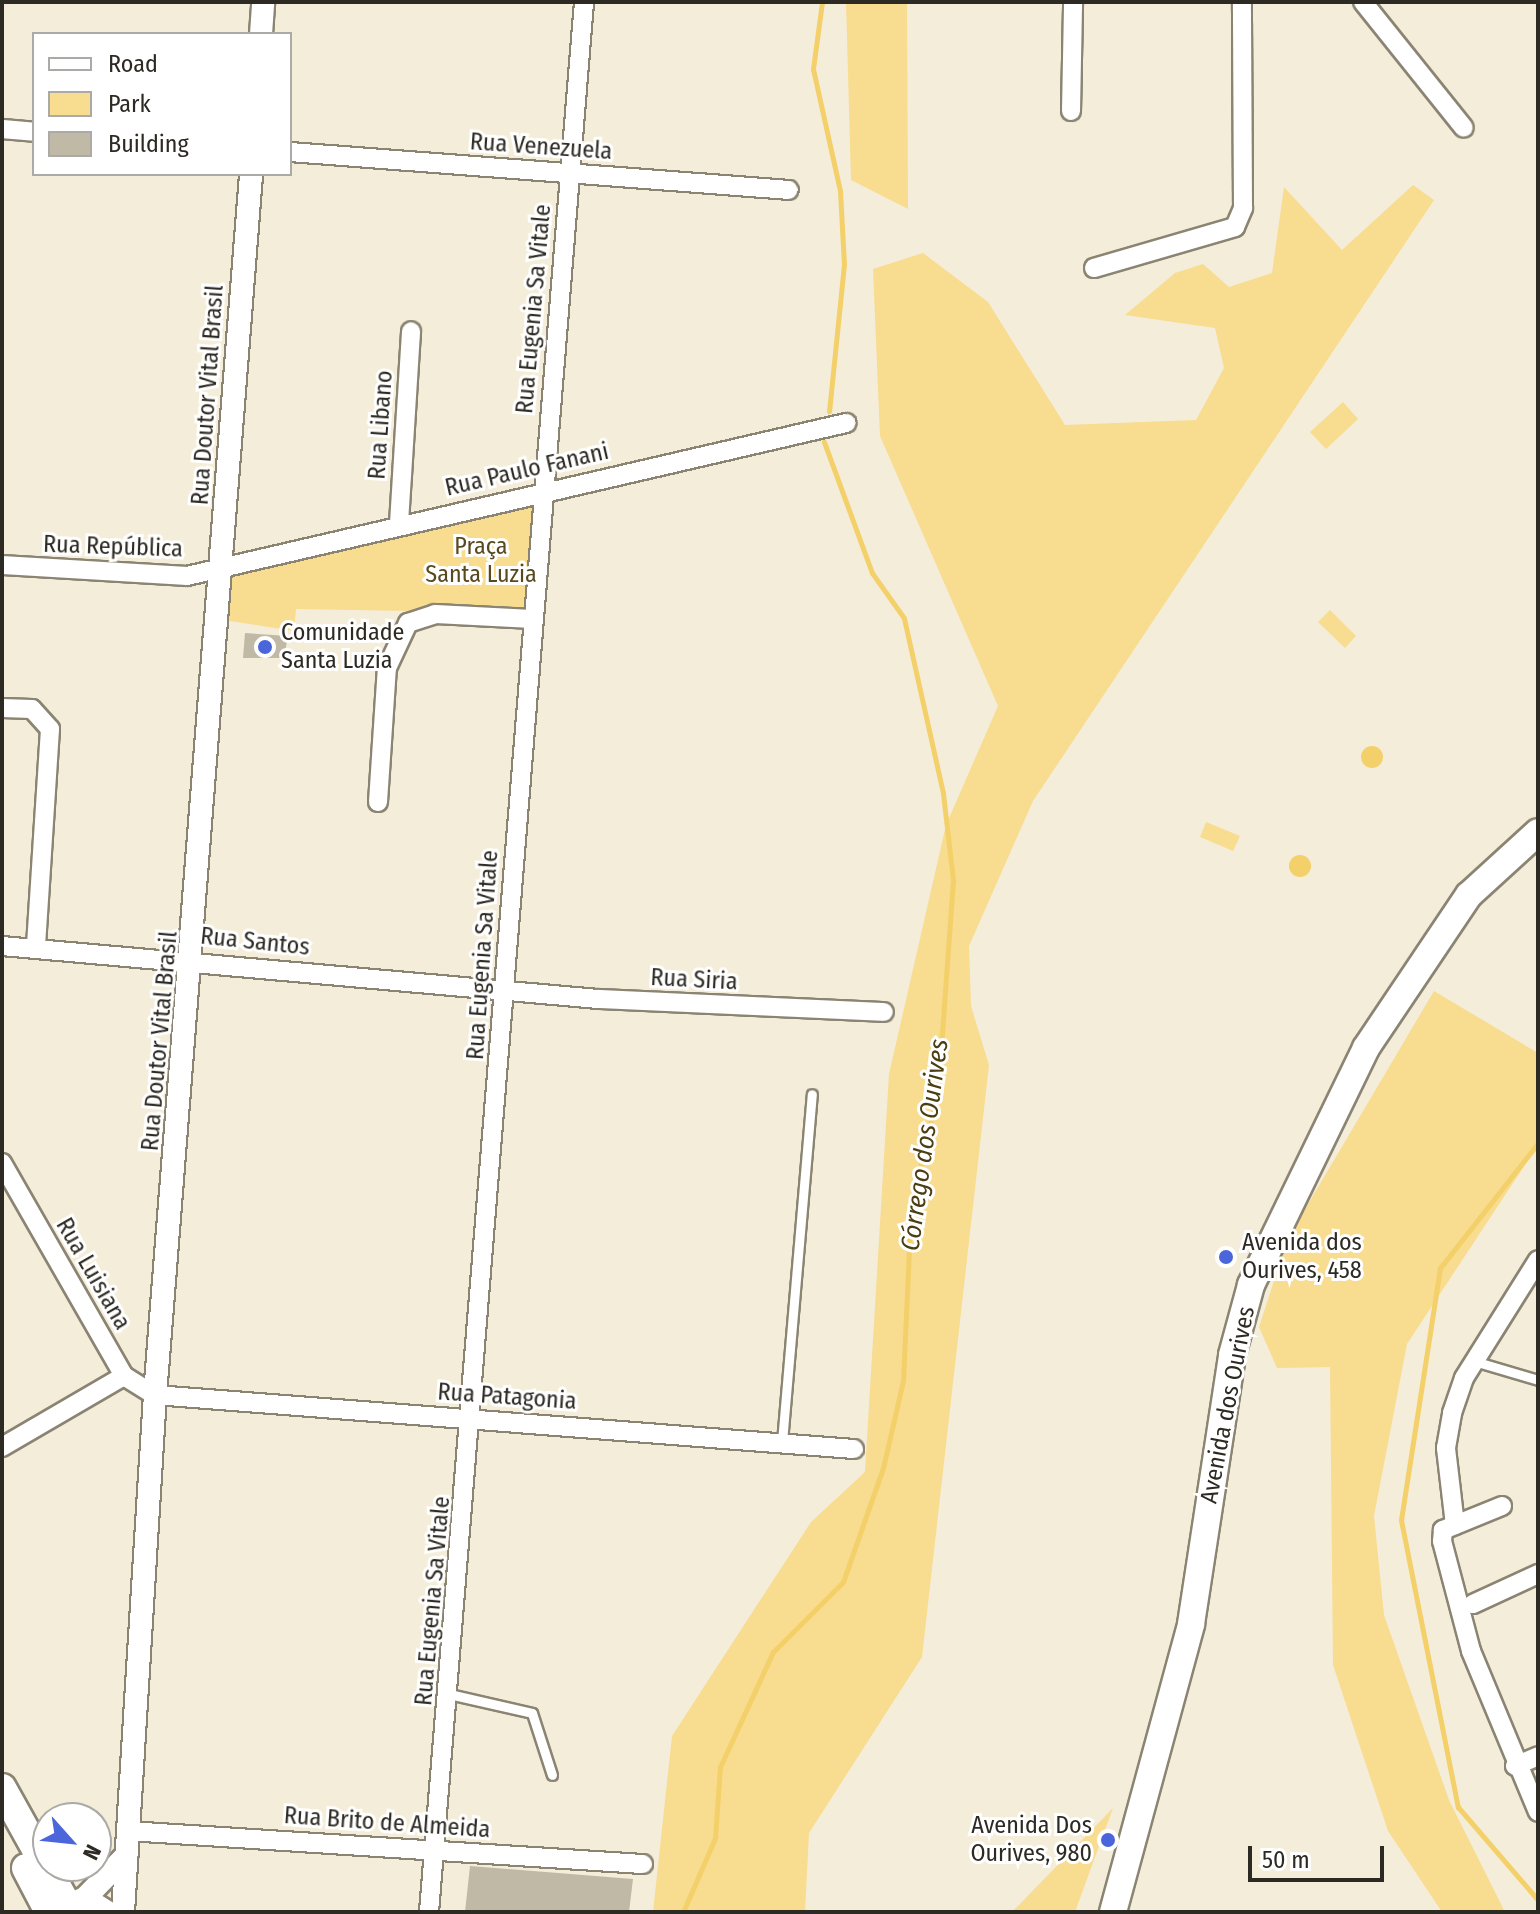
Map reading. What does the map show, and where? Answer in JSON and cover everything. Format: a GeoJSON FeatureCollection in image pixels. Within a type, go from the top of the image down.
{"type":"FeatureCollection","features":[{"type":"Feature","properties":{"kind":"main road","name":"Avenida dos Ourives"},"geometry":{"type":"LineString","coordinates":[[1113,1912],[1191,1624],[1232,1355],[1251,1285],[1366,1048],[1469,895],[1538,832]]}},
{"type":"Feature","properties":{"kind":"main road"},"geometry":{"type":"LineString","coordinates":[[2,1788],[65,1908]]}},
{"type":"Feature","properties":{"kind":"main road"},"geometry":{"type":"LineString","coordinates":[[2,1826],[65,1908]]}},
{"type":"Feature","properties":{"kind":"street"},"geometry":{"type":"LineString","coordinates":[[261,32],[263,2]]}},
{"type":"Feature","properties":{"kind":"street","name":"Rua Eugenia Sa Vitale"},"geometry":{"type":"LineString","coordinates":[[429,1912],[474,1419],[503,990],[584,2]]}},
{"type":"Feature","properties":{"kind":"street"},"geometry":{"type":"LineString","coordinates":[[1071,111],[1073,2]]}},
{"type":"Feature","properties":{"kind":"street"},"geometry":{"type":"LineString","coordinates":[[1094,268],[1219,238],[1243,208],[1242,2]]}},
{"type":"Feature","properties":{"kind":"street"},"geometry":{"type":"LineString","coordinates":[[1363,2],[1464,128]]}},
{"type":"Feature","properties":{"kind":"street"},"geometry":{"type":"LineString","coordinates":[[2,129],[32,132]]}},
{"type":"Feature","properties":{"kind":"street","name":"Rua Venezuela"},"geometry":{"type":"LineString","coordinates":[[292,152],[789,190]]}},
{"type":"Feature","properties":{"kind":"street","name":"Rua Doutor Vital Brasil"},"geometry":{"type":"LineString","coordinates":[[123,1912],[155,1395],[193,960],[251,176]]}},
{"type":"Feature","properties":{"kind":"street","name":"Rua Libano"},"geometry":{"type":"LineString","coordinates":[[399,523],[411,331]]}},
{"type":"Feature","properties":{"kind":"street","name":"Rua Paulo Fanani"},"geometry":{"type":"LineString","coordinates":[[221,569],[399,523],[846,423]]}},
{"type":"Feature","properties":{"kind":"street","name":"Rua República"},"geometry":{"type":"LineString","coordinates":[[2,565],[148,576],[221,569]]}},
{"type":"Feature","properties":{"kind":"street"},"geometry":{"type":"LineString","coordinates":[[378,802],[387,668],[408,623],[435,614],[533,619]]}},
{"type":"Feature","properties":{"kind":"street"},"geometry":{"type":"LineString","coordinates":[[2,708],[32,709],[50,729],[36,947]]}},
{"type":"Feature","properties":{"kind":"street","name":"Rua Santos"},"geometry":{"type":"LineString","coordinates":[[2,946],[193,960],[503,990]]}},
{"type":"Feature","properties":{"kind":"street","name":"Rua Siria"},"geometry":{"type":"LineString","coordinates":[[503,990],[884,1012]]}},
{"type":"Feature","properties":{"kind":"street","name":"Rua Luisiana"},"geometry":{"type":"LineString","coordinates":[[2,1163],[124,1376],[155,1395]]}},
{"type":"Feature","properties":{"kind":"street"},"geometry":{"type":"LineString","coordinates":[[1455,1525],[1446,1448],[1474,1361],[1538,1260]]}},
{"type":"Feature","properties":{"kind":"street"},"geometry":{"type":"LineString","coordinates":[[2,1447],[124,1376]]}},
{"type":"Feature","properties":{"kind":"street","name":"Rua Patagonia"},"geometry":{"type":"LineString","coordinates":[[155,1395],[854,1449]]}},
{"type":"Feature","properties":{"kind":"street"},"geometry":{"type":"LineString","coordinates":[[1502,1506],[1443,1530],[1446,1563],[1515,1766],[1538,1812]]}},
{"type":"Feature","properties":{"kind":"street"},"geometry":{"type":"LineString","coordinates":[[1473,1604],[1538,1574]]}},
{"type":"Feature","properties":{"kind":"street"},"geometry":{"type":"LineString","coordinates":[[1515,1766],[1538,1756]]}},
{"type":"Feature","properties":{"kind":"street","name":"Rua Brito de Almeida"},"geometry":{"type":"LineString","coordinates":[[128,1831],[643,1864]]}},
{"type":"Feature","properties":{"kind":"street"},"geometry":{"type":"LineString","coordinates":[[65,1908],[126,1855]]}},
{"type":"Feature","properties":{"kind":"street"},"geometry":{"type":"LineString","coordinates":[[65,1908],[107,1912]]}},
{"type":"Feature","properties":{"kind":"lane"},"geometry":{"type":"LineString","coordinates":[[782,1442],[812,1094]]}},
{"type":"Feature","properties":{"kind":"lane"},"geometry":{"type":"LineString","coordinates":[[1474,1361],[1538,1380]]}},
{"type":"Feature","properties":{"kind":"lane"},"geometry":{"type":"LineString","coordinates":[[449,1694],[532,1713],[552,1775]]}},
{"type":"Feature","properties":{"kind":"green space"},"geometry":{"type":"Polygon","coordinates":[[[846,2],[907,2],[908,209],[851,180],[846,2]]]}},
{"type":"Feature","properties":{"kind":"green space"},"geometry":{"type":"Polygon","coordinates":[[[1413,185],[1434,200],[1033,801],[969,946],[971,1006],[989,1065],[922,1657],[809,1833],[805,1912],[653,1912],[672,1736],[811,1522],[865,1472],[889,1074],[946,825],[998,706],[880,436],[873,269],[923,253],[988,302],[1065,425],[1196,420],[1224,368],[1215,328],[1125,315],[1175,273],[1203,264],[1229,287],[1272,273],[1284,187],[1342,250],[1413,185]]]}},
{"type":"Feature","properties":{"kind":"green space"},"geometry":{"type":"Polygon","coordinates":[[[1343,402],[1358,419],[1326,449],[1310,432],[1343,402]]]}},
{"type":"Feature","properties":{"kind":"green space","name":"Praça Santa Luzia"},"geometry":{"type":"Polygon","coordinates":[[[536,498],[527,613],[296,609],[294,631],[223,620],[224,572],[536,498]]]}},
{"type":"Feature","properties":{"kind":"green space"},"geometry":{"type":"Polygon","coordinates":[[[1330,610],[1356,636],[1345,648],[1318,622],[1330,610]]]}},
{"type":"Feature","properties":{"kind":"green space"},"geometry":{"type":"Polygon","coordinates":[[[1206,822],[1240,836],[1233,851],[1200,837],[1206,822]]]}},
{"type":"Feature","properties":{"kind":"green space"},"geometry":{"type":"Polygon","coordinates":[[[1434,991],[1538,1053],[1538,1145],[1407,1344],[1374,1516],[1384,1615],[1449,1800],[1505,1912],[1442,1912],[1388,1831],[1333,1665],[1330,1367],[1277,1368],[1259,1327],[1288,1238],[1434,991]]]}},
{"type":"Feature","properties":{"kind":"green space"},"geometry":{"type":"Polygon","coordinates":[[[1113,1808],[1075,1912],[1012,1912],[1113,1808]]]}},
{"type":"Feature","properties":{"kind":"shaded area"},"geometry":{"type":"Polygon","coordinates":[[[1368,746],[1376,746],[1383,757],[1376,768],[1368,768],[1361,761],[1361,753],[1368,746]]]}},
{"type":"Feature","properties":{"kind":"shaded area"},"geometry":{"type":"Polygon","coordinates":[[[1296,855],[1304,855],[1311,866],[1304,877],[1296,877],[1289,870],[1289,862],[1296,855]]]}},
{"type":"Feature","properties":{"kind":"building","name":"Comunidade Santa Luzia"},"geometry":{"type":"Polygon","coordinates":[[[245,633],[288,636],[284,658],[243,658],[245,633]]]}},
{"type":"Feature","properties":{"kind":"building"},"geometry":{"type":"Polygon","coordinates":[[[470,1866],[633,1879],[629,1912],[465,1912],[470,1866]]]}},
{"type":"Feature","properties":{"kind":"waterway","name":"Córrego dos Ourives"},"geometry":{"type":"LineString","coordinates":[[822,2],[813,69],[840,191],[844,264],[829,411]]}},
{"type":"Feature","properties":{"kind":"waterway","name":"Córrego dos Ourives"},"geometry":{"type":"LineString","coordinates":[[683,1912],[715,1838],[720,1767],[773,1652],[843,1582],[883,1468],[903,1381],[911,1208],[938,1089],[953,880],[943,793],[904,618],[872,573],[824,442]]}},
{"type":"Feature","properties":{"kind":"waterway"},"geometry":{"type":"LineString","coordinates":[[1538,1143],[1440,1268],[1401,1520],[1458,1807],[1538,1900]]}},
{"type":"Feature","properties":{"kind":"place","name":"Comunidade Santa Luzia"},"geometry":{"type":"Point","coordinates":[265,647]}},
{"type":"Feature","properties":{"kind":"place","name":"Avenida dos Ourives, 458"},"geometry":{"type":"Point","coordinates":[1226,1257]}},
{"type":"Feature","properties":{"kind":"place","name":"Avenida Dos Ourives, 980"},"geometry":{"type":"Point","coordinates":[1108,1840]}}]}
